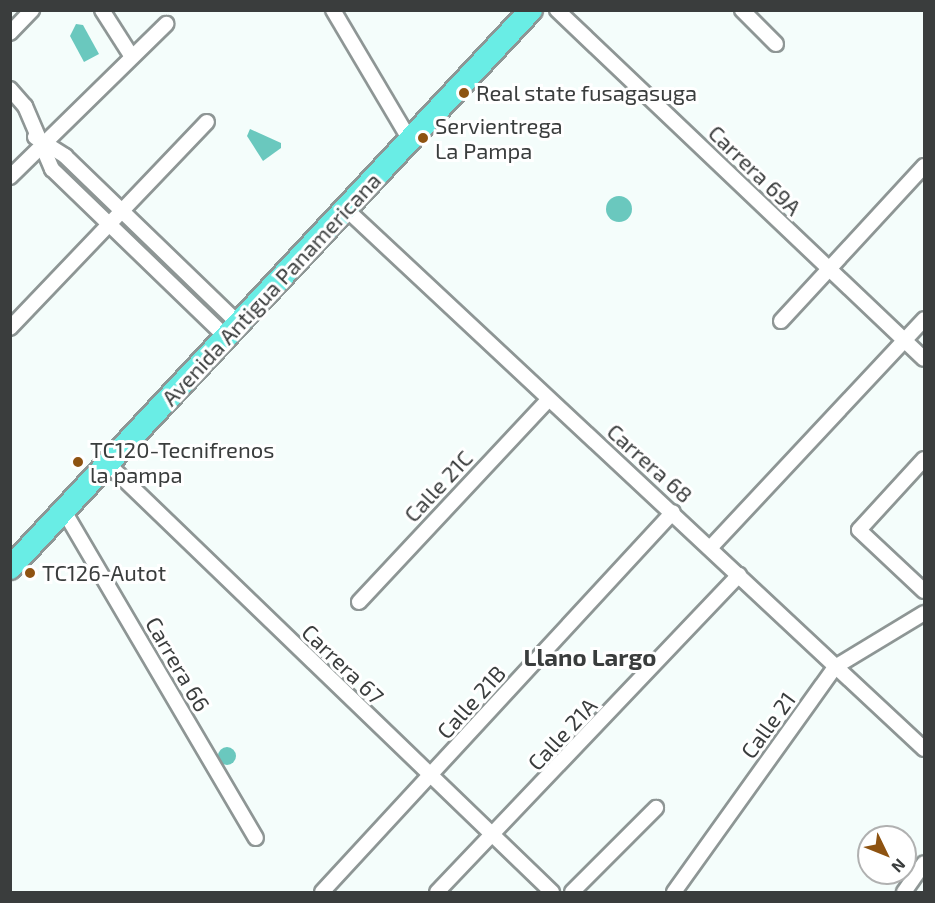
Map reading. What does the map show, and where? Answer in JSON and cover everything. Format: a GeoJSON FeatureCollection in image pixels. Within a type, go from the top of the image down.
{"type":"FeatureCollection","features":[{"type":"Feature","properties":{"kind":"main road","name":"Avenida Antigua Panamericana"},"geometry":{"type":"LineString","coordinates":[[10,568],[531,10]]}},
{"type":"Feature","properties":{"kind":"street"},"geometry":{"type":"LineString","coordinates":[[10,33],[32,10]]}},
{"type":"Feature","properties":{"kind":"street"},"geometry":{"type":"LineString","coordinates":[[102,10],[129,54]]}},
{"type":"Feature","properties":{"kind":"street"},"geometry":{"type":"LineString","coordinates":[[333,10],[410,140]]}},
{"type":"Feature","properties":{"kind":"street","name":"Carrera 69A"},"geometry":{"type":"LineString","coordinates":[[557,10],[924,359]]}},
{"type":"Feature","properties":{"kind":"street"},"geometry":{"type":"LineString","coordinates":[[742,10],[776,44]]}},
{"type":"Feature","properties":{"kind":"street"},"geometry":{"type":"LineString","coordinates":[[10,177],[39,141],[129,54],[144,48],[166,24]]}},
{"type":"Feature","properties":{"kind":"street"},"geometry":{"type":"LineString","coordinates":[[10,89],[25,106],[51,169],[109,225],[233,331]]}},
{"type":"Feature","properties":{"kind":"street"},"geometry":{"type":"LineString","coordinates":[[10,328],[207,122]]}},
{"type":"Feature","properties":{"kind":"street"},"geometry":{"type":"LineString","coordinates":[[39,141],[121,212],[233,331]]}},
{"type":"Feature","properties":{"kind":"street"},"geometry":{"type":"LineString","coordinates":[[781,321],[924,166]]}},
{"type":"Feature","properties":{"kind":"street","name":"Carrera 68"},"geometry":{"type":"LineString","coordinates":[[346,208],[548,400],[711,547],[924,749]]}},
{"type":"Feature","properties":{"kind":"street"},"geometry":{"type":"LineString","coordinates":[[711,547],[924,319]]}},
{"type":"Feature","properties":{"kind":"street","name":"Calle 21C"},"geometry":{"type":"LineString","coordinates":[[359,602],[548,400]]}},
{"type":"Feature","properties":{"kind":"street"},"geometry":{"type":"LineString","coordinates":[[924,459],[859,530],[924,591]]}},
{"type":"Feature","properties":{"kind":"street","name":"Carrera 67"},"geometry":{"type":"LineString","coordinates":[[108,464],[430,777],[496,836],[552,892]]}},
{"type":"Feature","properties":{"kind":"street","name":"Carrera 66"},"geometry":{"type":"LineString","coordinates":[[64,511],[256,838]]}},
{"type":"Feature","properties":{"kind":"street","name":"Calle 21B"},"geometry":{"type":"LineString","coordinates":[[322,891],[673,512]]}},
{"type":"Feature","properties":{"kind":"street","name":"Calle 21A"},"geometry":{"type":"LineString","coordinates":[[437,892],[496,836],[739,575]]}},
{"type":"Feature","properties":{"kind":"street","name":"Calle 21"},"geometry":{"type":"LineString","coordinates":[[674,892],[835,667],[924,613]]}},
{"type":"Feature","properties":{"kind":"street"},"geometry":{"type":"LineString","coordinates":[[572,892],[656,808]]}},
{"type":"Feature","properties":{"kind":"street"},"geometry":{"type":"LineString","coordinates":[[904,892],[924,863]]}},
{"type":"Feature","properties":{"kind":"water"},"geometry":{"type":"Polygon","coordinates":[[[76,24],[83,25],[99,54],[84,62],[70,36],[76,24]]]}},
{"type":"Feature","properties":{"kind":"water"},"geometry":{"type":"Polygon","coordinates":[[[250,129],[281,143],[281,148],[263,161],[247,136],[250,129]]]}},
{"type":"Feature","properties":{"kind":"water"},"geometry":{"type":"Polygon","coordinates":[[[619,196],[628,200],[632,209],[628,218],[619,222],[610,218],[606,209],[610,200],[619,196]]]}},
{"type":"Feature","properties":{"kind":"water"},"geometry":{"type":"Polygon","coordinates":[[[223,747],[231,747],[236,752],[234,763],[223,765],[218,760],[218,752],[223,747]]]}},
{"type":"Feature","properties":{"kind":"place","name":"Real state fusagasuga"},"geometry":{"type":"Point","coordinates":[464,93]}},
{"type":"Feature","properties":{"kind":"place","name":"Servientrega La Pampa"},"geometry":{"type":"Point","coordinates":[423,138]}},
{"type":"Feature","properties":{"kind":"place","name":"TC120-Tecnifrenos la pampa"},"geometry":{"type":"Point","coordinates":[78,462]}},
{"type":"Feature","properties":{"kind":"place","name":"TC126-Autot"},"geometry":{"type":"Point","coordinates":[30,573]}},
{"type":"Feature","properties":{"kind":"district","name":"Llano Largo"},"geometry":{"type":"Point","coordinates":[590,657]}}]}
